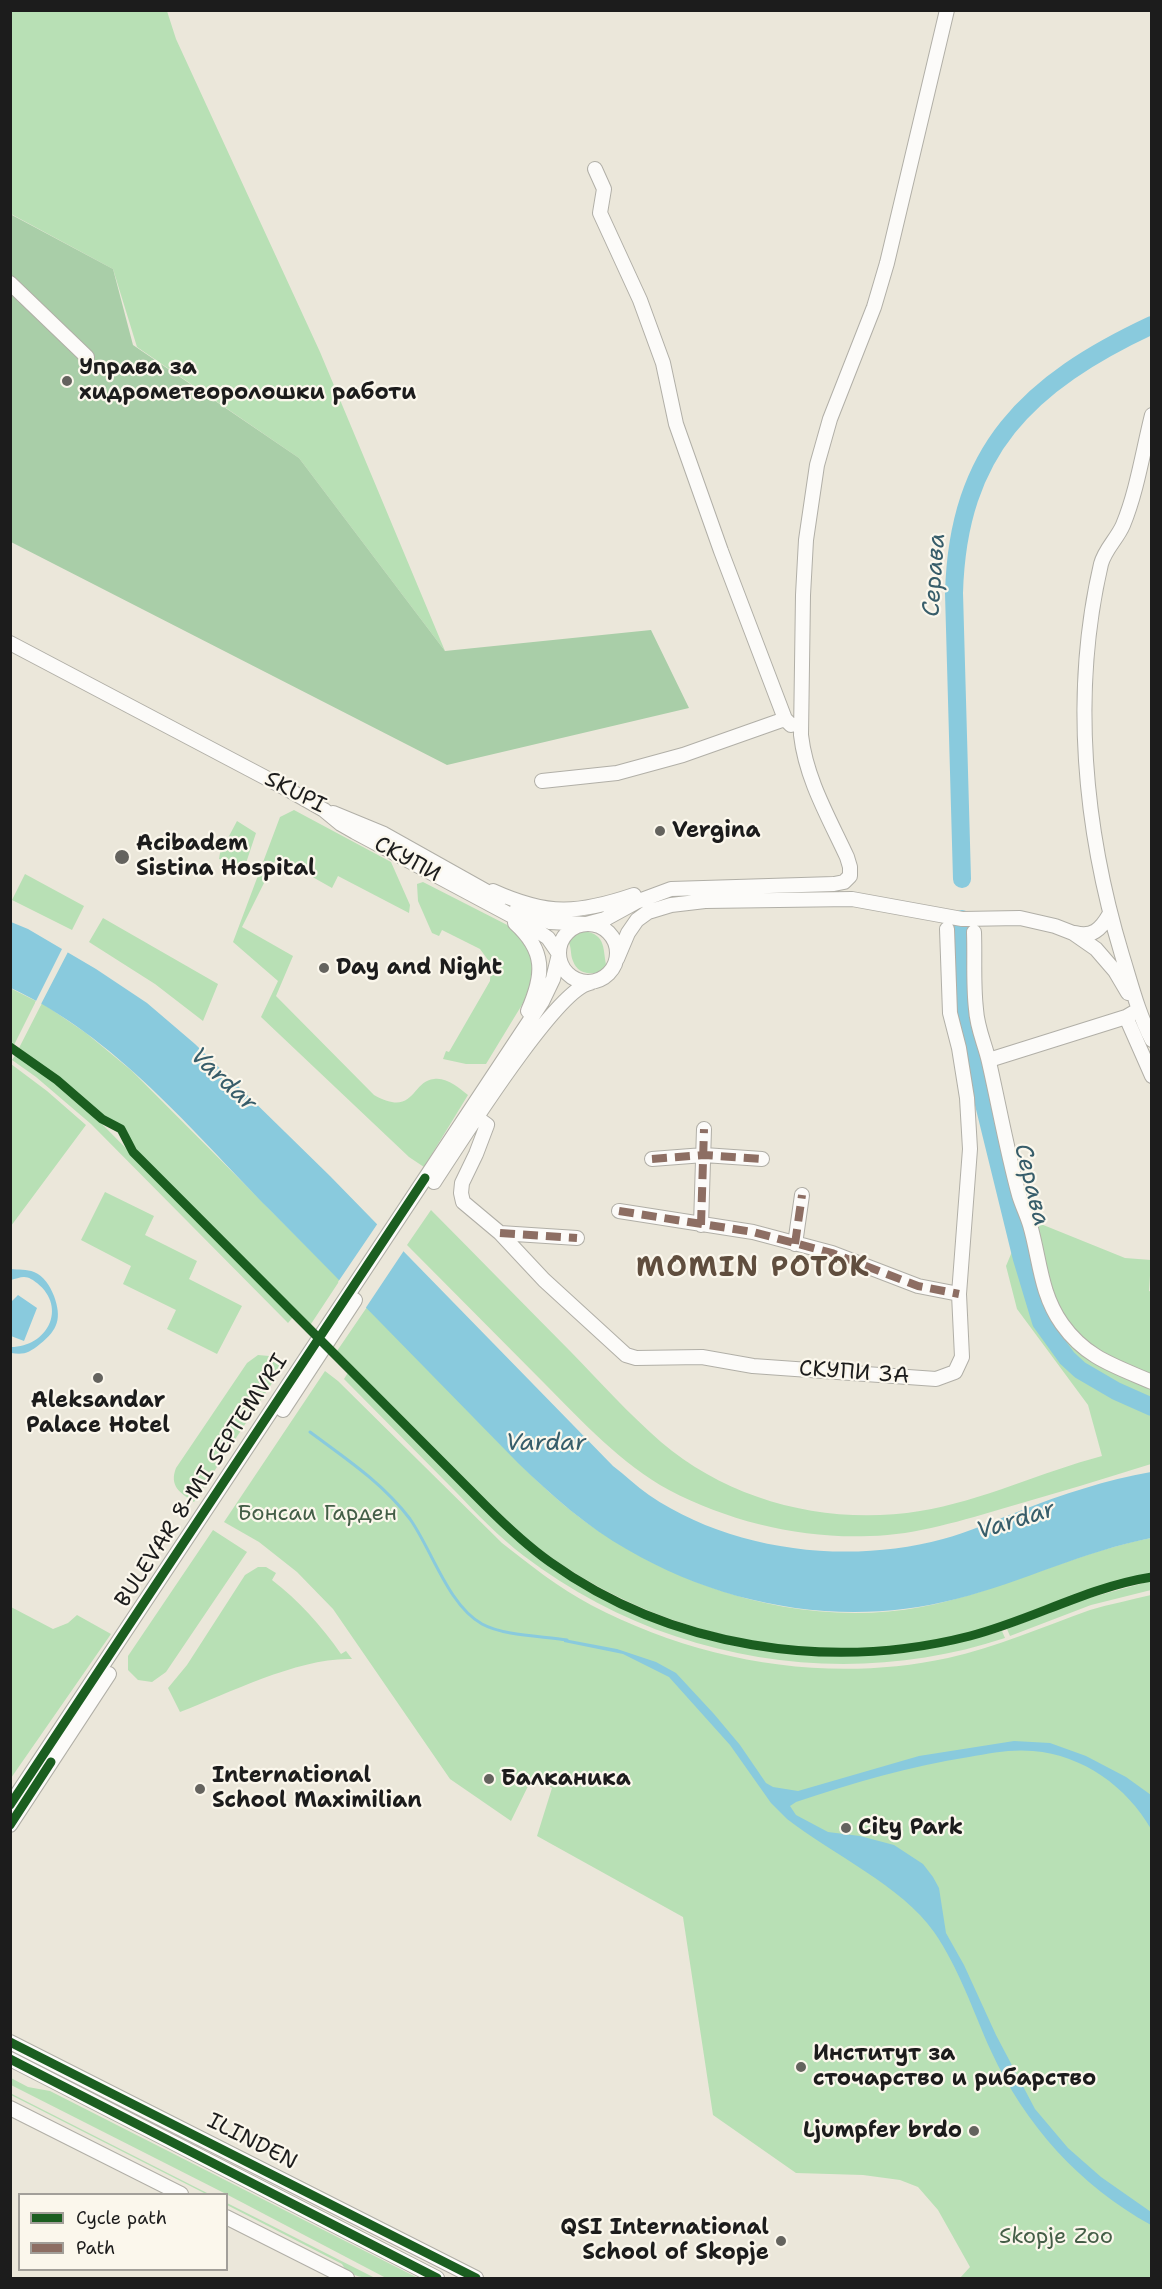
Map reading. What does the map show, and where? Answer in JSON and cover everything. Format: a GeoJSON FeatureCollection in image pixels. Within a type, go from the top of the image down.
{"type":"FeatureCollection","features":[{"type":"Feature","properties":{"kind":"street"},"geometry":{"type":"LineString","coordinates":[[472,884],[530,906],[564,910],[587,909],[645,891],[834,884],[848,880],[850,867],[811,779],[805,762],[801,735],[805,551],[817,465],[830,419],[874,307],[884,274],[947,10]]}},
{"type":"Feature","properties":{"kind":"street"},"geometry":{"type":"LineString","coordinates":[[595,169],[604,189],[600,213],[640,300],[663,363],[676,424],[721,551],[785,718],[801,735]]}},
{"type":"Feature","properties":{"kind":"street"},"geometry":{"type":"LineString","coordinates":[[10,283],[87,357]]}},
{"type":"Feature","properties":{"kind":"street"},"geometry":{"type":"LineString","coordinates":[[1138,1010],[1109,915],[1091,816],[1084,723],[1090,623],[1102,561],[1122,527],[1130,506],[1152,415]]}},
{"type":"Feature","properties":{"kind":"street","name":"SKUPI"},"geometry":{"type":"LineString","coordinates":[[10,643],[324,810],[344,816],[384,834],[539,919],[560,924],[586,924]]}},
{"type":"Feature","properties":{"kind":"street"},"geometry":{"type":"LineString","coordinates":[[542,782],[617,773],[683,755],[785,718]]}},
{"type":"Feature","properties":{"kind":"street","name":"СКУПИ"},"geometry":{"type":"LineString","coordinates":[[324,810],[348,828],[492,906]]}},
{"type":"Feature","properties":{"kind":"street"},"geometry":{"type":"LineString","coordinates":[[559,954],[564,935],[576,926],[605,919],[636,902],[671,889]]}},
{"type":"Feature","properties":{"kind":"street"},"geometry":{"type":"LineString","coordinates":[[492,906],[542,934],[552,943],[559,954],[562,965],[570,975],[590,983],[608,976],[614,968],[628,933],[637,920],[648,912],[671,904],[705,901],[852,899],[940,915],[977,926],[1025,919],[1044,922],[1073,933],[1090,935],[1102,926],[1109,915]]}},
{"type":"Feature","properties":{"kind":"street"},"geometry":{"type":"LineString","coordinates":[[492,906],[529,936],[538,956],[538,986],[515,1040]]}},
{"type":"Feature","properties":{"kind":"street"},"geometry":{"type":"LineString","coordinates":[[586,924],[598,927],[609,935],[615,944],[617,958]]}},
{"type":"Feature","properties":{"kind":"street"},"geometry":{"type":"LineString","coordinates":[[977,926],[976,1011],[1008,1153],[1030,1225],[1041,1277],[1053,1309],[1072,1336],[1100,1360],[1152,1382]]}},
{"type":"Feature","properties":{"kind":"street","name":"СКУПИ 3А"},"geometry":{"type":"LineString","coordinates":[[476,1117],[487,1125],[466,1172],[461,1192],[463,1202],[500,1233],[553,1288],[626,1355],[636,1358],[702,1357],[753,1366],[936,1379],[955,1372],[962,1357],[959,1294],[970,1122],[959,1048],[950,1013],[947,929]]}},
{"type":"Feature","properties":{"kind":"street"},"geometry":{"type":"LineString","coordinates":[[1073,933],[1101,953],[1115,971],[1138,1010],[1152,1040]]}},
{"type":"Feature","properties":{"kind":"street","name":"BULEVAR 8-MI SEPTEMVRI"},"geometry":{"type":"LineString","coordinates":[[10,1804],[223,1494],[429,1180],[550,987],[556,972],[559,954]]}},
{"type":"Feature","properties":{"kind":"street","name":"BULEVAR 8-MI SEPTEMVRI"},"geometry":{"type":"LineString","coordinates":[[429,1180],[501,1081],[564,1001],[578,988],[590,983]]}},
{"type":"Feature","properties":{"kind":"street"},"geometry":{"type":"LineString","coordinates":[[988,1060],[1125,1017],[1138,1010]]}},
{"type":"Feature","properties":{"kind":"street"},"geometry":{"type":"LineString","coordinates":[[1125,1017],[1152,1076]]}},
{"type":"Feature","properties":{"kind":"street"},"geometry":{"type":"LineString","coordinates":[[701,1225],[704,1130]]}},
{"type":"Feature","properties":{"kind":"street"},"geometry":{"type":"LineString","coordinates":[[652,1159],[704,1155],[762,1159]]}},
{"type":"Feature","properties":{"kind":"street"},"geometry":{"type":"LineString","coordinates":[[795,1244],[802,1195]]}},
{"type":"Feature","properties":{"kind":"street"},"geometry":{"type":"LineString","coordinates":[[619,1211],[753,1232],[832,1253],[918,1286],[959,1294]]}},
{"type":"Feature","properties":{"kind":"street"},"geometry":{"type":"LineString","coordinates":[[500,1233],[577,1238]]}},
{"type":"Feature","properties":{"kind":"street","name":"BULEVAR 8-MI SEPTEMVRI"},"geometry":{"type":"LineString","coordinates":[[10,1825],[193,1538]]}},
{"type":"Feature","properties":{"kind":"street","name":"ILINDEN"},"geometry":{"type":"LineString","coordinates":[[10,2042],[476,2278]]}},
{"type":"Feature","properties":{"kind":"street","name":"ILINDEN"},"geometry":{"type":"LineString","coordinates":[[10,2059],[437,2278]]}},
{"type":"Feature","properties":{"kind":"street"},"geometry":{"type":"LineString","coordinates":[[10,2108],[179,2193]]}},
{"type":"Feature","properties":{"kind":"street"},"geometry":{"type":"LineString","coordinates":[[228,2218],[347,2278]]}},
{"type":"Feature","properties":{"kind":"green space"},"geometry":{"type":"Polygon","coordinates":[[[10,11],[167,11],[176,39],[320,352],[445,651],[299,458],[137,347],[113,269],[11,214],[10,11]]]}},
{"type":"Feature","properties":{"kind":"green space"},"geometry":{"type":"Polygon","coordinates":[[[10,214],[113,269],[133,345],[299,458],[445,651],[651,630],[689,708],[447,765],[11,542],[10,214]]]}},
{"type":"Feature","properties":{"kind":"green space"},"geometry":{"type":"Polygon","coordinates":[[[294,810],[391,862],[410,905],[409,913],[338,876],[332,888],[277,857],[242,927],[293,956],[276,996],[374,1095],[387,1101],[405,1101],[426,1081],[439,1079],[452,1084],[468,1095],[424,1167],[409,1157],[261,1017],[278,981],[233,942],[280,817],[294,810]]]}},
{"type":"Feature","properties":{"kind":"green space"},"geometry":{"type":"Polygon","coordinates":[[[237,821],[256,833],[246,863],[241,865],[219,859],[237,821]]]}},
{"type":"Feature","properties":{"kind":"green space"},"geometry":{"type":"Polygon","coordinates":[[[25,874],[84,906],[72,930],[12,900],[25,874]]]}},
{"type":"Feature","properties":{"kind":"green space"},"geometry":{"type":"Polygon","coordinates":[[[423,882],[519,931],[534,955],[534,985],[486,1064],[466,1064],[443,1059],[490,981],[491,964],[480,949],[442,930],[439,936],[432,933],[418,901],[417,884],[423,882]]]}},
{"type":"Feature","properties":{"kind":"green space"},"geometry":{"type":"Polygon","coordinates":[[[103,918],[218,984],[203,1021],[155,984],[89,942],[103,918]]]}},
{"type":"Feature","properties":{"kind":"green space"},"geometry":{"type":"Polygon","coordinates":[[[583,931],[597,936],[602,944],[607,968],[603,971],[588,973],[575,966],[568,941],[571,936],[583,931]]]}},
{"type":"Feature","properties":{"kind":"green space"},"geometry":{"type":"Polygon","coordinates":[[[10,988],[36,1001],[14,1045],[11,1043],[10,988]]]}},
{"type":"Feature","properties":{"kind":"green space"},"geometry":{"type":"Polygon","coordinates":[[[42,1003],[86,1033],[132,1071],[340,1280],[309,1327],[141,1156],[122,1126],[104,1117],[19,1048],[42,1003]]]}},
{"type":"Feature","properties":{"kind":"green space"},"geometry":{"type":"Polygon","coordinates":[[[16,1054],[53,1081],[100,1122],[293,1317],[288,1323],[91,1124],[36,1077],[12,1060],[16,1054]]]}},
{"type":"Feature","properties":{"kind":"green space"},"geometry":{"type":"Polygon","coordinates":[[[11,1064],[86,1125],[11,1226],[11,1064]]]}},
{"type":"Feature","properties":{"kind":"green space"},"geometry":{"type":"Polygon","coordinates":[[[105,1192],[154,1216],[145,1235],[197,1261],[189,1279],[242,1306],[217,1354],[167,1329],[176,1310],[123,1284],[131,1266],[81,1240],[105,1192]]]}},
{"type":"Feature","properties":{"kind":"green space"},"geometry":{"type":"Polygon","coordinates":[[[431,1210],[638,1420],[661,1442],[689,1463],[718,1480],[783,1505],[817,1512],[851,1515],[886,1515],[943,1506],[1102,1456],[1088,1405],[1017,1309],[1006,1266],[1026,1218],[1125,1258],[1151,1260],[1149,1291],[1152,1292],[1151,1464],[957,1522],[888,1535],[818,1535],[767,1526],[717,1511],[651,1480],[603,1442],[407,1245],[431,1210]]]}},
{"type":"Feature","properties":{"kind":"green space"},"geometry":{"type":"Polygon","coordinates":[[[367,1307],[520,1464],[566,1507],[620,1544],[659,1566],[701,1584],[744,1598],[788,1607],[832,1612],[877,1612],[921,1607],[951,1600],[1093,1553],[1151,1538],[1151,1573],[1091,1589],[976,1631],[892,1647],[840,1649],[788,1646],[737,1638],[687,1625],[638,1606],[592,1583],[534,1545],[484,1500],[337,1351],[367,1307]]]}},
{"type":"Feature","properties":{"kind":"green space"},"geometry":{"type":"Polygon","coordinates":[[[258,1355],[269,1356],[280,1366],[280,1371],[194,1502],[177,1488],[174,1480],[176,1468],[247,1363],[258,1355]]]}},
{"type":"Feature","properties":{"kind":"green space","name":"City Park"},"geometry":{"type":"Polygon","coordinates":[[[325,1371],[338,1381],[502,1543],[545,1576],[591,1605],[633,1625],[720,1654],[765,1663],[811,1668],[856,1669],[902,1666],[966,1653],[1090,1610],[1151,1595],[1151,2278],[960,2278],[970,2267],[938,2210],[918,2187],[900,2180],[863,2175],[796,2173],[713,2115],[683,1917],[537,1836],[552,1788],[532,1778],[511,1821],[450,1779],[333,1609],[297,1572],[259,1542],[224,1522],[325,1371]]]}},
{"type":"Feature","properties":{"kind":"green space"},"geometry":{"type":"Polygon","coordinates":[[[349,1371],[522,1543],[585,1587],[640,1614],[698,1634],[758,1648],[819,1654],[880,1653],[942,1646],[1002,1631],[1005,1638],[943,1654],[880,1663],[817,1663],[754,1656],[693,1642],[634,1620],[577,1592],[506,1541],[344,1379],[349,1371]]]}},
{"type":"Feature","properties":{"kind":"green space"},"geometry":{"type":"Polygon","coordinates":[[[213,1530],[247,1552],[166,1672],[152,1682],[138,1680],[128,1670],[128,1656],[213,1530]]]}},
{"type":"Feature","properties":{"kind":"green space"},"geometry":{"type":"Polygon","coordinates":[[[258,1567],[266,1567],[276,1573],[272,1580],[309,1614],[341,1654],[346,1651],[352,1659],[332,1660],[288,1670],[180,1712],[168,1688],[187,1665],[245,1575],[258,1567]]]}},
{"type":"Feature","properties":{"kind":"green space"},"geometry":{"type":"Polygon","coordinates":[[[1151,1581],[1151,1590],[1091,1605],[1010,1636],[1007,1629],[1085,1599],[1151,1581]]]}},
{"type":"Feature","properties":{"kind":"green space"},"geometry":{"type":"Polygon","coordinates":[[[11,1607],[53,1629],[68,1623],[77,1615],[111,1634],[11,1778],[11,1607]]]}},
{"type":"Feature","properties":{"kind":"green space"},"geometry":{"type":"Polygon","coordinates":[[[11,2078],[28,2087],[50,2091],[418,2278],[386,2278],[228,2195],[228,2193],[11,2085],[11,2078]]]}},
{"type":"Feature","properties":{"kind":"green space"},"geometry":{"type":"Polygon","coordinates":[[[10,2093],[207,2193],[204,2193],[10,2093]]]}},
{"type":"Feature","properties":{"kind":"green space"},"geometry":{"type":"Polygon","coordinates":[[[228,2204],[375,2278],[351,2274],[342,2264],[228,2204]]]}},
{"type":"Feature","properties":{"kind":"water","name":"Vardar"},"geometry":{"type":"Polygon","coordinates":[[[11,922],[28,929],[96,969],[147,1003],[195,1044],[330,1176],[613,1466],[649,1495],[681,1514],[716,1529],[791,1548],[868,1551],[906,1547],[943,1539],[1068,1493],[1151,1472],[1151,1538],[1102,1551],[956,1599],[914,1608],[872,1612],[788,1607],[746,1598],[705,1586],[666,1570],[628,1550],[570,1510],[518,1463],[150,1087],[85,1032],[49,1008],[11,988],[11,922]]]}},
{"type":"Feature","properties":{"kind":"water"},"geometry":{"type":"Polygon","coordinates":[[[11,1269],[31,1271],[41,1276],[52,1292],[58,1311],[57,1323],[51,1334],[36,1347],[23,1353],[11,1353],[11,1347],[35,1341],[43,1333],[52,1314],[51,1304],[46,1293],[32,1280],[24,1277],[11,1280],[11,1269]]]}},
{"type":"Feature","properties":{"kind":"water"},"geometry":{"type":"Polygon","coordinates":[[[18,1295],[37,1308],[24,1341],[11,1336],[11,1302],[18,1295]]]}},
{"type":"Feature","properties":{"kind":"water"},"geometry":{"type":"Polygon","coordinates":[[[564,1639],[617,1649],[656,1662],[676,1673],[740,1745],[766,1783],[773,1787],[798,1791],[919,1756],[1014,1741],[1050,1743],[1086,1756],[1126,1777],[1151,1795],[1151,1829],[1141,1814],[1116,1787],[1086,1766],[1051,1754],[1017,1751],[985,1754],[903,1770],[817,1795],[790,1806],[796,1815],[828,1832],[860,1836],[894,1845],[923,1864],[939,1888],[946,1933],[1035,2109],[1068,2148],[1101,2177],[1151,2212],[1151,2225],[1101,2192],[1078,2172],[1057,2151],[1020,2104],[991,2051],[951,1960],[934,1932],[920,1915],[885,1885],[787,1819],[771,1803],[730,1745],[669,1677],[623,1654],[564,1642],[564,1639]]]}},
{"type":"Feature","properties":{"kind":"pier"},"geometry":{"type":"Polygon","coordinates":[[[63,947],[69,950],[40,1006],[35,1003],[63,947]]]}},
{"type":"Feature","properties":{"kind":"pier"},"geometry":{"type":"Polygon","coordinates":[[[378,1223],[405,1249],[365,1309],[338,1282],[378,1223]]]}},
{"type":"Feature","properties":{"kind":"waterway","name":"Серава"},"geometry":{"type":"LineString","coordinates":[[962,879],[954,593],[959,543],[969,499],[986,461],[1008,427],[1036,398],[1069,371],[1108,347],[1152,325]]}},
{"type":"Feature","properties":{"kind":"waterway","name":"Серава"},"geometry":{"type":"LineString","coordinates":[[962,919],[963,998],[969,1043],[1022,1259],[1041,1322],[1067,1358],[1080,1370],[1116,1391],[1152,1407]]}},
{"type":"Feature","properties":{"kind":"waterway"},"geometry":{"type":"LineString","coordinates":[[310,1432],[363,1472],[399,1506],[418,1532],[450,1591],[470,1615],[482,1624],[501,1631],[567,1640]]}},
{"type":"Feature","properties":{"kind":"marked path"},"geometry":{"type":"LineString","coordinates":[[701,1225],[704,1129]]}},
{"type":"Feature","properties":{"kind":"marked path"},"geometry":{"type":"LineString","coordinates":[[652,1159],[704,1155],[762,1159]]}},
{"type":"Feature","properties":{"kind":"marked path"},"geometry":{"type":"LineString","coordinates":[[795,1244],[802,1195]]}},
{"type":"Feature","properties":{"kind":"marked path"},"geometry":{"type":"LineString","coordinates":[[619,1211],[753,1232],[832,1253],[918,1286],[959,1294]]}},
{"type":"Feature","properties":{"kind":"marked path"},"geometry":{"type":"LineString","coordinates":[[500,1233],[577,1238]]}},
{"type":"Feature","properties":{"kind":"cycle path"},"geometry":{"type":"LineString","coordinates":[[10,1047],[57,1080],[102,1119],[121,1129],[133,1152],[516,1535],[550,1562],[597,1591],[646,1615],[698,1633],[752,1645],[807,1651],[862,1652],[916,1647],[970,1636],[1105,1588],[1152,1577]]}},
{"type":"Feature","properties":{"kind":"cycle path"},"geometry":{"type":"LineString","coordinates":[[10,1805],[425,1178]]}},
{"type":"Feature","properties":{"kind":"cycle path"},"geometry":{"type":"LineString","coordinates":[[10,1825],[51,1762]]}},
{"type":"Feature","properties":{"kind":"cycle path"},"geometry":{"type":"LineString","coordinates":[[10,2042],[476,2278]]}},
{"type":"Feature","properties":{"kind":"cycle path"},"geometry":{"type":"LineString","coordinates":[[10,2059],[437,2278]]}},
{"type":"Feature","properties":{"kind":"place","name":"Управа за хидрометеоролошки работи"},"geometry":{"type":"Point","coordinates":[67,381]}},
{"type":"Feature","properties":{"kind":"place","name":"Vergina"},"geometry":{"type":"Point","coordinates":[660,831]}},
{"type":"Feature","properties":{"kind":"place","name":"Acibadem Sistina Hospital"},"geometry":{"type":"Point","coordinates":[122,857]}},
{"type":"Feature","properties":{"kind":"place","name":"Day and Night"},"geometry":{"type":"Point","coordinates":[324,968]}},
{"type":"Feature","properties":{"kind":"place","name":"Aleksandar Palace Hotel"},"geometry":{"type":"Point","coordinates":[98,1378]}},
{"type":"Feature","properties":{"kind":"place","name":"Балканика"},"geometry":{"type":"Point","coordinates":[489,1779]}},
{"type":"Feature","properties":{"kind":"place","name":"International School Maximilian"},"geometry":{"type":"Point","coordinates":[200,1789]}},
{"type":"Feature","properties":{"kind":"place","name":"City Park"},"geometry":{"type":"Point","coordinates":[846,1828]}},
{"type":"Feature","properties":{"kind":"place","name":"Институт за сточарство и рибарство"},"geometry":{"type":"Point","coordinates":[801,2067]}},
{"type":"Feature","properties":{"kind":"place","name":"Ljumpfer brdo"},"geometry":{"type":"Point","coordinates":[974,2131]}},
{"type":"Feature","properties":{"kind":"place","name":"QSI International School of Skopje"},"geometry":{"type":"Point","coordinates":[781,2241]}},
{"type":"Feature","properties":{"kind":"district","name":"MOMIN POTOK"},"geometry":{"type":"Point","coordinates":[753,1269]}},
{"type":"Feature","properties":{"kind":"park label","name":"Бонсаи Гарден"},"geometry":{"type":"Point","coordinates":[317,1514]}},
{"type":"Feature","properties":{"kind":"park label","name":"Skopje Zoo"},"geometry":{"type":"Point","coordinates":[1056,2237]}}]}
